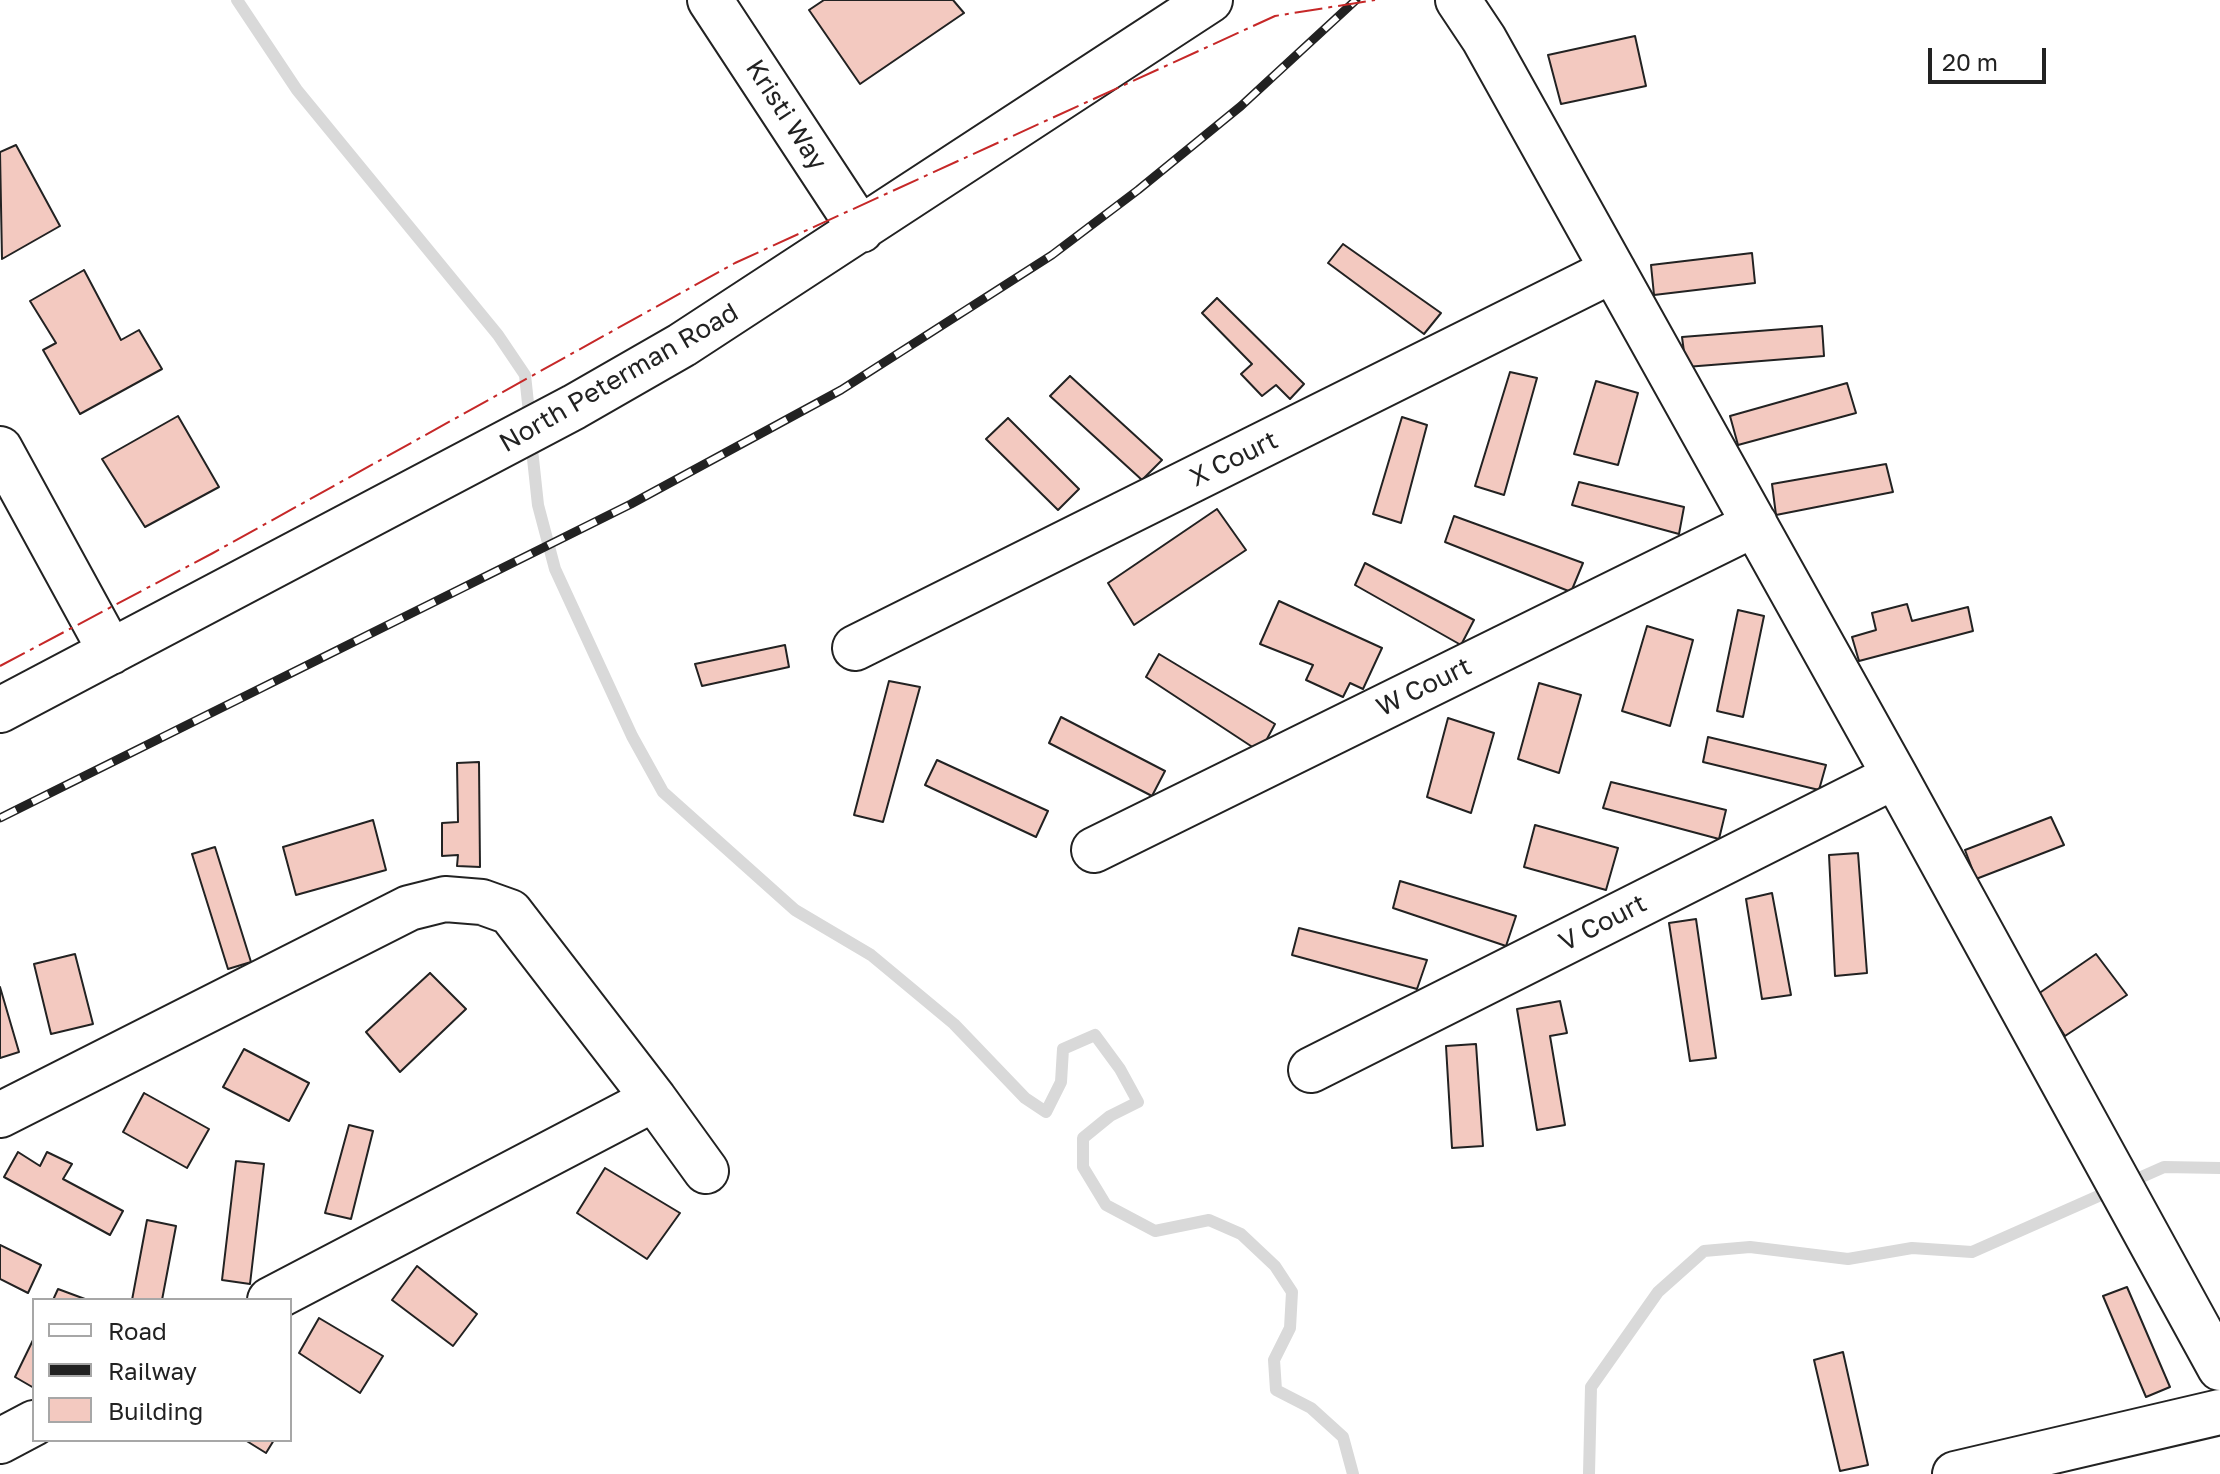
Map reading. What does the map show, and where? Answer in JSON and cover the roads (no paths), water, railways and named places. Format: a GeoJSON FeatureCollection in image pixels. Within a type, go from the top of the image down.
{"type":"FeatureCollection","features":[{"type":"Feature","properties":{"kind":"street","name":"Kristi Way"},"geometry":{"type":"LineString","coordinates":[[710,0],[861,230]]}},
{"type":"Feature","properties":{"kind":"street","name":"North Peterman Road"},"geometry":{"type":"LineString","coordinates":[[0,710],[574,407],[682,345],[1210,0]]}},
{"type":"Feature","properties":{"kind":"street"},"geometry":{"type":"LineString","coordinates":[[1458,0],[1484,39],[1755,524],[2220,1368]]}},
{"type":"Feature","properties":{"kind":"street","name":"X Court"},"geometry":{"type":"LineString","coordinates":[[855,648],[1613,270]]}},
{"type":"Feature","properties":{"kind":"street"},"geometry":{"type":"LineString","coordinates":[[0,449],[111,652]]}},
{"type":"Feature","properties":{"kind":"street","name":"W Court"},"geometry":{"type":"LineString","coordinates":[[1094,850],[1755,524]]}},
{"type":"Feature","properties":{"kind":"street","name":"V Court"},"geometry":{"type":"LineString","coordinates":[[1311,1070],[1895,776]]}},
{"type":"Feature","properties":{"kind":"street"},"geometry":{"type":"LineString","coordinates":[[0,1115],[409,908],[445,899],[482,902],[510,912],[706,1171]]}},
{"type":"Feature","properties":{"kind":"street"},"geometry":{"type":"LineString","coordinates":[[274,1298],[654,1099]]}},
{"type":"Feature","properties":{"kind":"street"},"geometry":{"type":"LineString","coordinates":[[1955,1474],[2220,1412]]}},
{"type":"Feature","properties":{"kind":"street"},"geometry":{"type":"LineString","coordinates":[[0,1441],[32,1424]]}},
{"type":"Feature","properties":{"kind":"waterway"},"geometry":{"type":"LineString","coordinates":[[237,0],[297,90],[498,335],[525,375],[530,422]]}},
{"type":"Feature","properties":{"kind":"waterway"},"geometry":{"type":"LineString","coordinates":[[531,440],[538,505],[555,569],[632,736],[663,792],[795,910],[871,955],[954,1024],[1025,1098],[1046,1112],[1061,1082],[1063,1049],[1095,1035],[1120,1069],[1138,1102],[1110,1116],[1083,1138],[1083,1167],[1106,1205],[1155,1231],[1209,1220],[1241,1234],[1275,1266],[1292,1292],[1290,1328],[1274,1360],[1276,1390],[1311,1408],[1343,1437],[1353,1474]]}},
{"type":"Feature","properties":{"kind":"waterway"},"geometry":{"type":"LineString","coordinates":[[1589,1474],[1591,1387],[1658,1292],[1704,1251],[1750,1247],[1848,1259],[1912,1248],[1972,1252],[2164,1167],[2220,1168]]}},
{"type":"Feature","properties":{"kind":"railway"},"geometry":{"type":"LineString","coordinates":[[0,818],[631,504],[841,390],[1052,255],[1138,190],[1241,106],[1356,0]]}}]}
